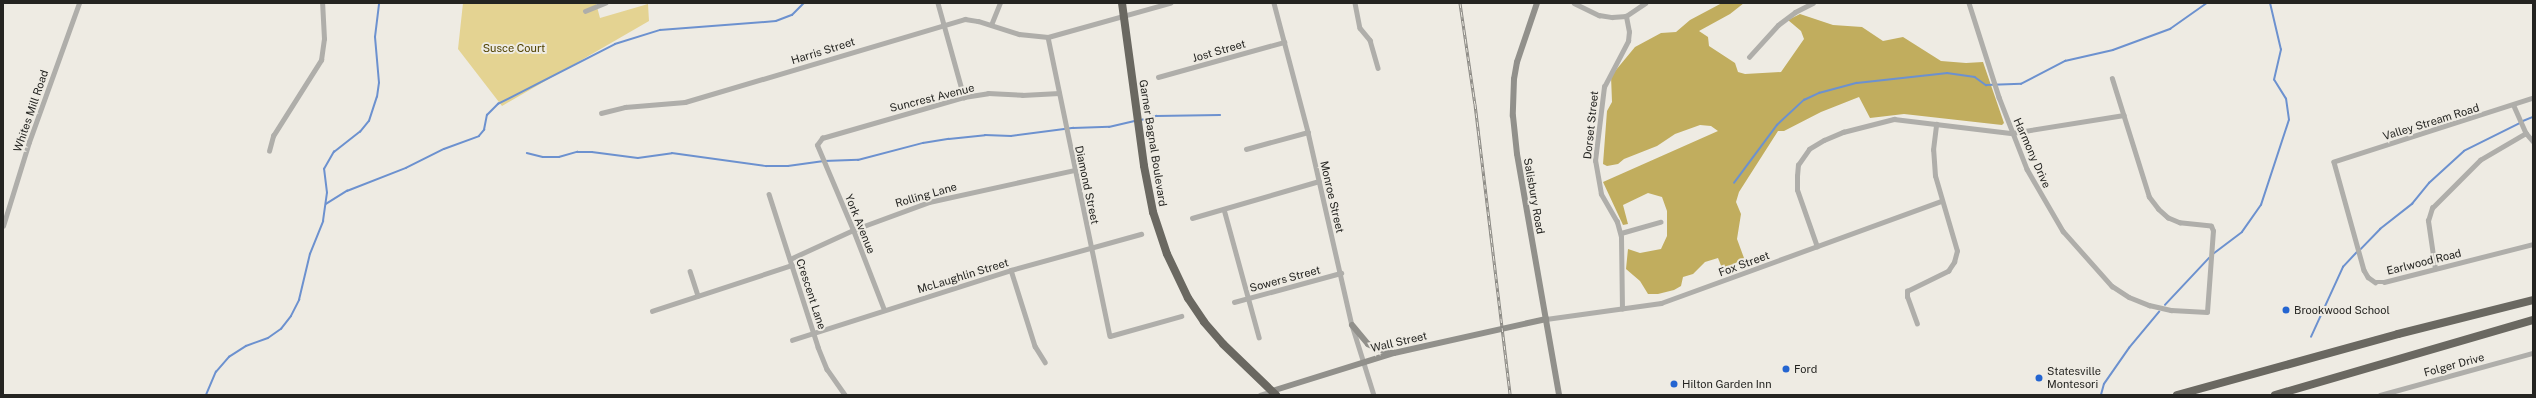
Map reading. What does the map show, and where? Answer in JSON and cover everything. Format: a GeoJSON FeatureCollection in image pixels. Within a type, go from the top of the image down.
{"type":"FeatureCollection","features":[{"type":"Feature","properties":{"kind":"highway","name":"Garner Bagnal Boulevard"},"geometry":{"type":"LineString","coordinates":[[1122,3],[1144,166],[1153,212],[1167,254],[1188,298],[1204,322],[1223,344],[1274,393],[1282,395]]}},
{"type":"Feature","properties":{"kind":"highway"},"geometry":{"type":"LineString","coordinates":[[2177,395],[2533,300]]}},
{"type":"Feature","properties":{"kind":"highway"},"geometry":{"type":"LineString","coordinates":[[2275,395],[2533,320]]}},
{"type":"Feature","properties":{"kind":"street","name":"Whites Mill Road"},"geometry":{"type":"LineString","coordinates":[[3,226],[29,142],[79,3]]}},
{"type":"Feature","properties":{"kind":"street"},"geometry":{"type":"LineString","coordinates":[[269,151],[273,136],[321,60],[324,39],[322,3]]}},
{"type":"Feature","properties":{"kind":"street"},"geometry":{"type":"LineString","coordinates":[[585,11],[605,3]]}},
{"type":"Feature","properties":{"kind":"street"},"geometry":{"type":"LineString","coordinates":[[938,3],[964,97]]}},
{"type":"Feature","properties":{"kind":"street"},"geometry":{"type":"LineString","coordinates":[[991,25],[1000,3]]}},
{"type":"Feature","properties":{"kind":"street"},"geometry":{"type":"LineString","coordinates":[[1048,37],[1170,3]]}},
{"type":"Feature","properties":{"kind":"street","name":"Monroe Street"},"geometry":{"type":"LineString","coordinates":[[1274,3],[1308,132],[1352,326],[1362,362],[1374,395]]}},
{"type":"Feature","properties":{"kind":"street"},"geometry":{"type":"LineString","coordinates":[[1354,3],[1360,28],[1371,44],[1378,68]]}},
{"type":"Feature","properties":{"kind":"street","name":"Salisbury Road"},"geometry":{"type":"LineString","coordinates":[[1537,3],[1517,62],[1514,79],[1513,116],[1517,154],[1559,395]]}},
{"type":"Feature","properties":{"kind":"street"},"geometry":{"type":"LineString","coordinates":[[1574,3],[1598,15],[1626,16],[1645,3]]}},
{"type":"Feature","properties":{"kind":"street"},"geometry":{"type":"LineString","coordinates":[[1749,57],[1778,25],[1795,12],[1813,3]]}},
{"type":"Feature","properties":{"kind":"street","name":"Harmony Drive"},"geometry":{"type":"LineString","coordinates":[[1969,3],[2012,133],[2027,169],[2055,219],[2086,259],[2112,286],[2149,305],[2171,310],[2207,312],[2213,231],[2211,226],[2180,223],[2158,209],[2149,197],[2124,115]]}},
{"type":"Feature","properties":{"kind":"street","name":"Dorset Street"},"geometry":{"type":"LineString","coordinates":[[1622,309],[1620,289],[1623,252],[1621,234],[1602,194],[1595,161],[1604,87],[1628,41],[1629,32],[1626,16]]}},
{"type":"Feature","properties":{"kind":"street","name":"Harris Street"},"geometry":{"type":"LineString","coordinates":[[601,113],[625,107],[685,102],[965,19],[1019,34],[1048,37]]}},
{"type":"Feature","properties":{"kind":"street","name":"Diamond Street"},"geometry":{"type":"LineString","coordinates":[[1048,37],[1074,170],[1110,336],[1181,316]]}},
{"type":"Feature","properties":{"kind":"street","name":"Jost Street"},"geometry":{"type":"LineString","coordinates":[[1158,77],[1284,42]]}},
{"type":"Feature","properties":{"kind":"street"},"geometry":{"type":"LineString","coordinates":[[1817,247],[1797,190],[1798,165],[1809,149],[1843,132],[1882,121],[1907,119],[2012,133],[2124,115],[2112,79]]}},
{"type":"Feature","properties":{"kind":"street","name":"Suncrest Avenue"},"geometry":{"type":"LineString","coordinates":[[817,145],[828,135],[964,97],[988,93],[1022,96],[1059,93]]}},
{"type":"Feature","properties":{"kind":"street","name":"Valley Stream Road"},"geometry":{"type":"LineString","coordinates":[[2334,162],[2514,106],[2533,98]]}},
{"type":"Feature","properties":{"kind":"street"},"geometry":{"type":"LineString","coordinates":[[2514,106],[2526,133],[2533,141]]}},
{"type":"Feature","properties":{"kind":"street"},"geometry":{"type":"LineString","coordinates":[[1917,324],[1907,297],[1907,291],[1948,271],[1954,262],[1957,251],[1941,201],[1934,170],[1933,150],[1936,124]]}},
{"type":"Feature","properties":{"kind":"street"},"geometry":{"type":"LineString","coordinates":[[1246,149],[1308,132]]}},
{"type":"Feature","properties":{"kind":"street"},"geometry":{"type":"LineString","coordinates":[[2435,269],[2428,221],[2432,208],[2480,160],[2526,133]]}},
{"type":"Feature","properties":{"kind":"street","name":"York Avenue"},"geometry":{"type":"LineString","coordinates":[[817,145],[854,230],[884,310]]}},
{"type":"Feature","properties":{"kind":"street","name":"Earlwood Road"},"geometry":{"type":"LineString","coordinates":[[2334,162],[2364,270],[2368,277],[2375,282],[2384,282],[2533,244]]}},
{"type":"Feature","properties":{"kind":"street","name":"Rolling Lane"},"geometry":{"type":"LineString","coordinates":[[790,259],[854,230],[944,198],[1074,170]]}},
{"type":"Feature","properties":{"kind":"street"},"geometry":{"type":"LineString","coordinates":[[1192,218],[1319,181]]}},
{"type":"Feature","properties":{"kind":"street","name":"Crescent Lane"},"geometry":{"type":"LineString","coordinates":[[769,194],[813,333],[827,369],[845,395]]}},
{"type":"Feature","properties":{"kind":"street","name":"Fox Street"},"geometry":{"type":"LineString","coordinates":[[1546,319],[1654,305],[1678,298],[1941,201]]}},
{"type":"Feature","properties":{"kind":"street"},"geometry":{"type":"LineString","coordinates":[[1224,209],[1259,337]]}},
{"type":"Feature","properties":{"kind":"street"},"geometry":{"type":"LineString","coordinates":[[1621,234],[1660,222]]}},
{"type":"Feature","properties":{"kind":"street","name":"McLaughlin Street"},"geometry":{"type":"LineString","coordinates":[[792,340],[1011,270],[1141,234]]}},
{"type":"Feature","properties":{"kind":"street"},"geometry":{"type":"LineString","coordinates":[[652,311],[792,265]]}},
{"type":"Feature","properties":{"kind":"street"},"geometry":{"type":"LineString","coordinates":[[1011,270],[1035,346],[1045,362]]}},
{"type":"Feature","properties":{"kind":"street"},"geometry":{"type":"LineString","coordinates":[[690,271],[698,296]]}},
{"type":"Feature","properties":{"kind":"street","name":"Sowers Street"},"geometry":{"type":"LineString","coordinates":[[1234,302],[1341,273]]}},
{"type":"Feature","properties":{"kind":"street","name":"Wall Street"},"geometry":{"type":"LineString","coordinates":[[1260,395],[1274,393],[1362,362],[1394,353],[1546,319]]}},
{"type":"Feature","properties":{"kind":"street"},"geometry":{"type":"LineString","coordinates":[[1352,326],[1368,344],[1380,350],[1394,353]]}},
{"type":"Feature","properties":{"kind":"street","name":"Folger Drive"},"geometry":{"type":"LineString","coordinates":[[2380,395],[2533,353]]}},
{"type":"Feature","properties":{"kind":"green space","name":"Susce Court"},"geometry":{"type":"Polygon","coordinates":[[[463,3],[596,3],[600,18],[648,4],[649,21],[502,106],[458,49],[463,3]]]}},
{"type":"Feature","properties":{"kind":"shaded area"},"geometry":{"type":"Polygon","coordinates":[[[1722,3],[1744,3],[1730,14],[1699,31],[1708,37],[1709,46],[1735,63],[1738,72],[1745,74],[1781,72],[1804,39],[1801,31],[1788,20],[1800,14],[1833,25],[1862,27],[1883,41],[1903,37],[1941,61],[1966,63],[1983,62],[2004,123],[2002,125],[1904,114],[1870,118],[1859,97],[1821,112],[1784,131],[1778,131],[1739,192],[1736,202],[1741,214],[1737,239],[1744,258],[1736,267],[1722,268],[1718,258],[1705,262],[1693,274],[1683,277],[1681,286],[1674,290],[1658,294],[1648,294],[1640,281],[1626,269],[1628,249],[1640,253],[1661,249],[1667,236],[1667,211],[1662,197],[1648,193],[1623,205],[1628,224],[1623,225],[1603,182],[1718,131],[1711,126],[1700,125],[1675,134],[1657,146],[1624,159],[1618,164],[1607,166],[1603,164],[1607,111],[1612,102],[1611,76],[1635,47],[1661,33],[1676,32],[1690,20],[1722,3]]]}},
{"type":"Feature","properties":{"kind":"waterway"},"geometry":{"type":"LineString","coordinates":[[206,395],[216,372],[229,357],[246,346],[268,338],[281,329],[291,316],[299,300],[310,254],[323,221],[327,193],[324,169],[334,152],[360,132],[369,121],[377,97],[379,83],[375,37],[379,3]]}},
{"type":"Feature","properties":{"kind":"waterway"},"geometry":{"type":"LineString","coordinates":[[326,204],[347,191],[406,168],[444,149],[479,136],[484,130],[487,115],[498,104],[615,44],[660,30],[776,21],[792,15],[804,3]]}},
{"type":"Feature","properties":{"kind":"waterway"},"geometry":{"type":"LineString","coordinates":[[1734,183],[1777,125],[1804,100],[1819,93],[1857,83],[1947,73],[1975,77],[1986,85],[2021,84],[2065,61],[2113,50],[2170,29],[2207,3]]}},
{"type":"Feature","properties":{"kind":"waterway"},"geometry":{"type":"LineString","coordinates":[[2213,254],[2242,232],[2261,205],[2289,120],[2286,99],[2274,80],[2281,50],[2270,3]]}},
{"type":"Feature","properties":{"kind":"waterway"},"geometry":{"type":"LineString","coordinates":[[1141,120],[1156,116],[1220,115]]}},
{"type":"Feature","properties":{"kind":"waterway"},"geometry":{"type":"LineString","coordinates":[[2523,121],[2533,117]]}},
{"type":"Feature","properties":{"kind":"waterway"},"geometry":{"type":"LineString","coordinates":[[527,153],[543,157],[559,157],[577,152],[592,152],[638,158],[672,153],[766,166],[788,166],[824,161],[858,160],[923,143],[949,139],[985,135],[1011,136],[1073,128],[1109,127],[1135,121]]}},
{"type":"Feature","properties":{"kind":"waterway"},"geometry":{"type":"LineString","coordinates":[[2360,250],[2380,229],[2412,204],[2429,183],[2464,151],[2520,123]]}},
{"type":"Feature","properties":{"kind":"waterway"},"geometry":{"type":"LineString","coordinates":[[2311,337],[2343,267],[2357,252]]}},
{"type":"Feature","properties":{"kind":"waterway"},"geometry":{"type":"LineString","coordinates":[[2165,305],[2209,258]]}},
{"type":"Feature","properties":{"kind":"waterway"},"geometry":{"type":"LineString","coordinates":[[2101,395],[2104,384],[2129,348],[2159,312]]}},
{"type":"Feature","properties":{"kind":"railway"},"geometry":{"type":"LineString","coordinates":[[1460,3],[1475,104],[1510,395]]}},
{"type":"Feature","properties":{"kind":"place","name":"Brookwood School"},"geometry":{"type":"Point","coordinates":[2286,310]}},
{"type":"Feature","properties":{"kind":"place","name":"Ford"},"geometry":{"type":"Point","coordinates":[1786,369]}},
{"type":"Feature","properties":{"kind":"place","name":"Statesville Montesori"},"geometry":{"type":"Point","coordinates":[2039,378]}},
{"type":"Feature","properties":{"kind":"place","name":"Hilton Garden Inn"},"geometry":{"type":"Point","coordinates":[1674,384]}}]}
